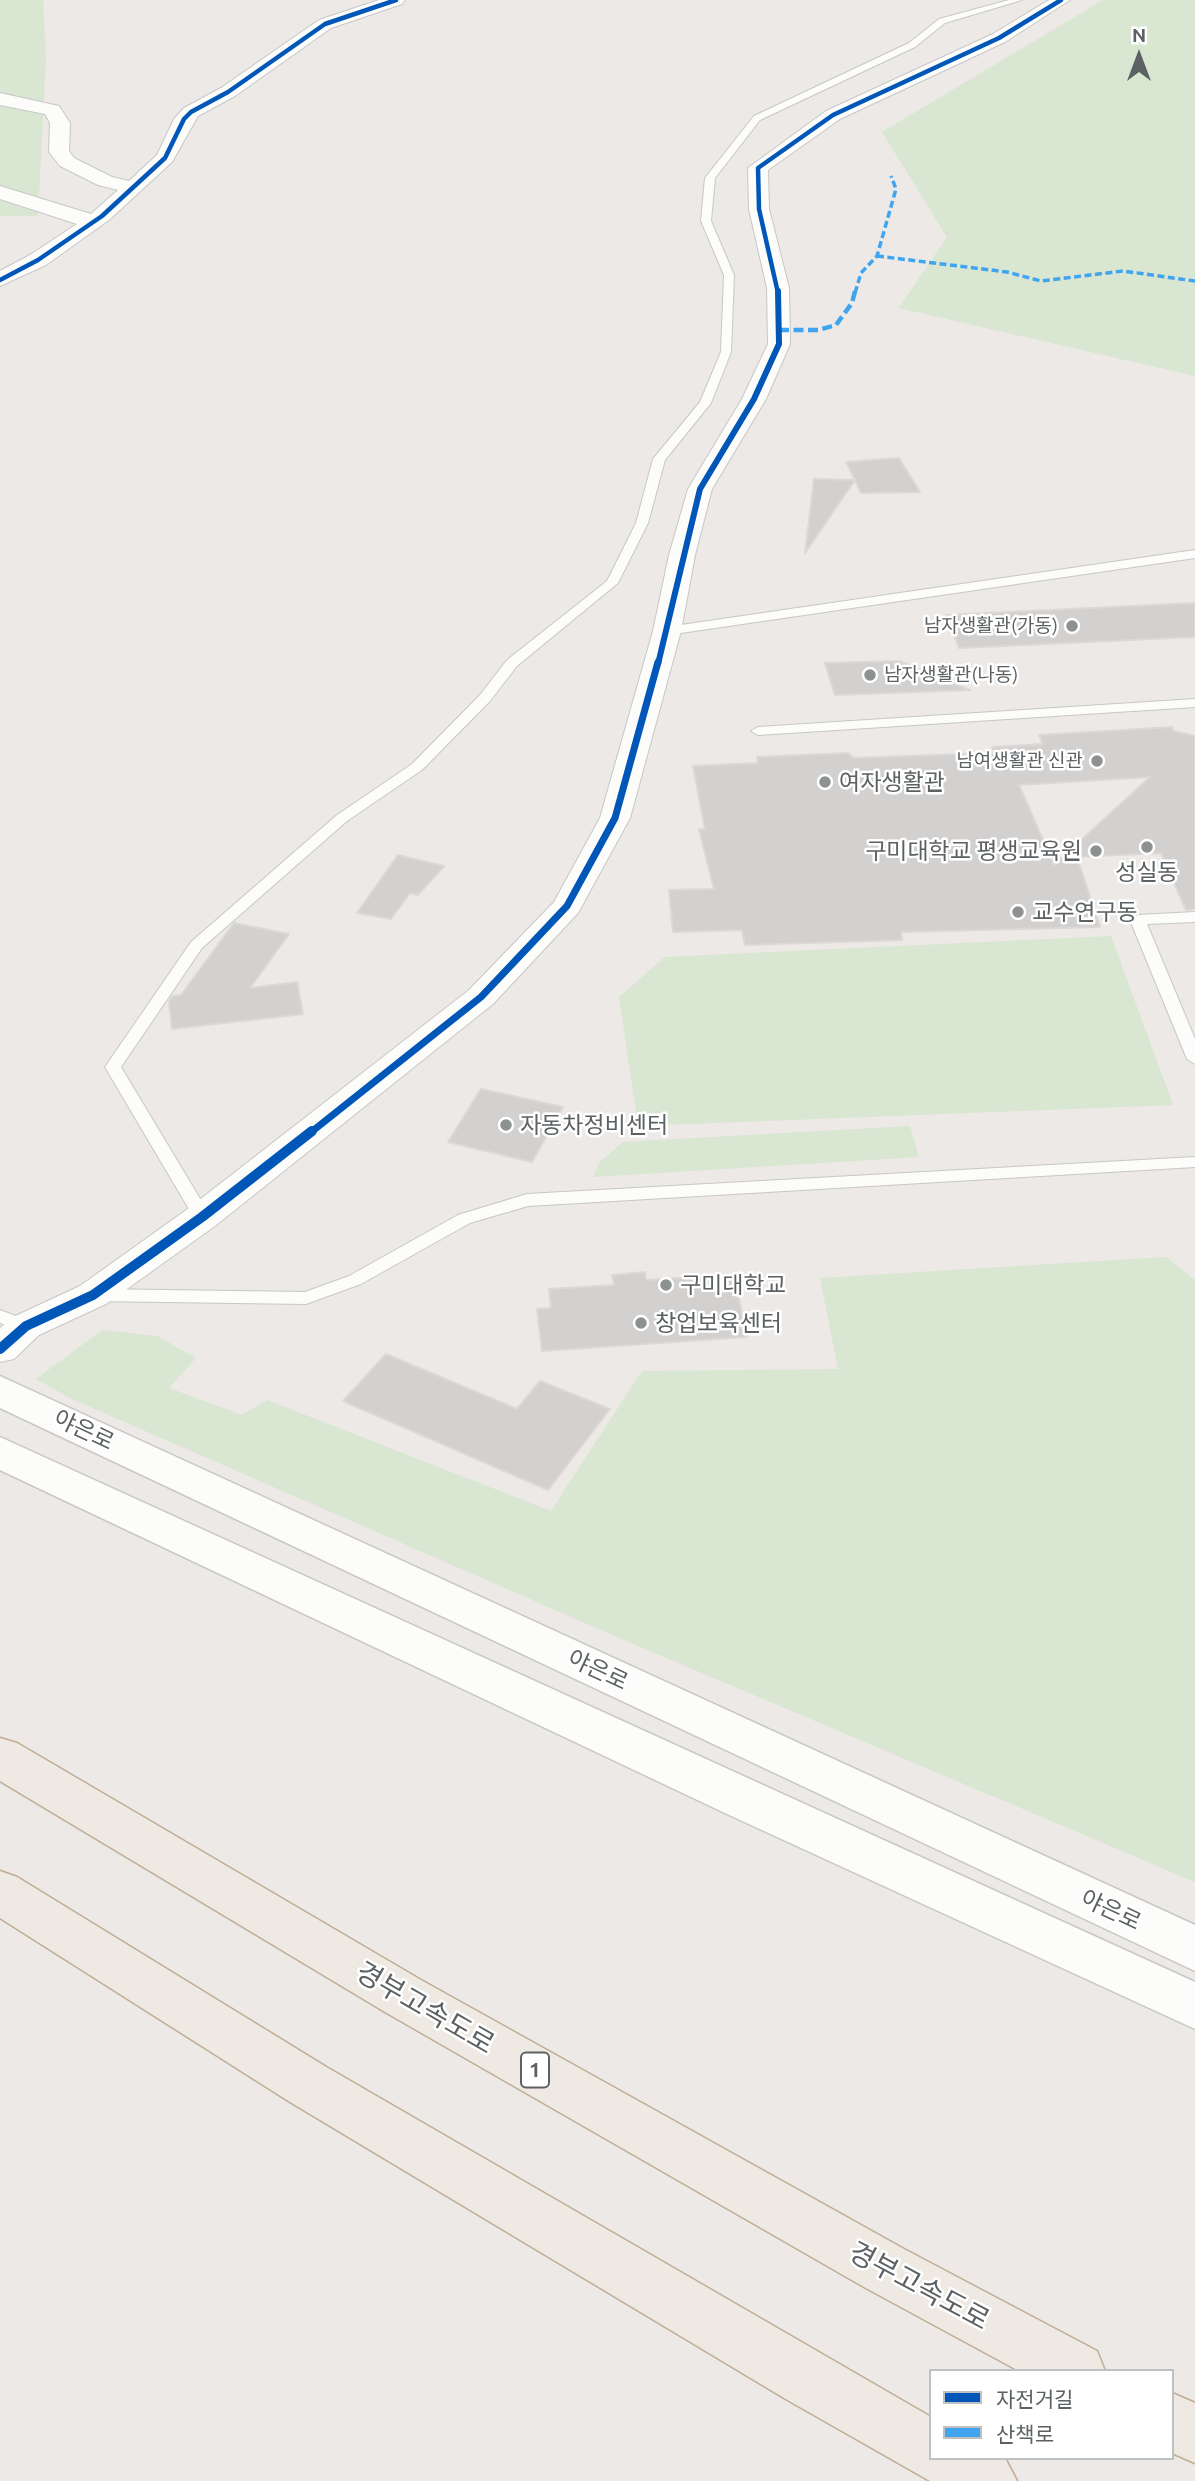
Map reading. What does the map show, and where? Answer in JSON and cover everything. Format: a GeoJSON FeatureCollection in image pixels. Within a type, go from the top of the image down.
{"type":"FeatureCollection","features":[{"type":"Feature","properties":{"kind":"highway","name":"경부고속도로"},"geometry":{"type":"LineString","coordinates":[[0,1757],[403,1996],[884,2268],[1073,2369]]}},
{"type":"Feature","properties":{"kind":"highway"},"geometry":{"type":"LineString","coordinates":[[0,1892],[309,2085],[804,2378],[929,2448]]}},
{"type":"Feature","properties":{"kind":"highway"},"geometry":{"type":"LineString","coordinates":[[1174,2423],[1195,2434]]}},
{"type":"Feature","properties":{"kind":"highway"},"geometry":{"type":"LineString","coordinates":[[951,2460],[988,2481]]}},
{"type":"Feature","properties":{"kind":"main road","name":"야은로"},"geometry":{"type":"LineString","coordinates":[[0,1391],[1195,1949]]}},
{"type":"Feature","properties":{"kind":"main road"},"geometry":{"type":"LineString","coordinates":[[0,1452],[744,1800],[1195,2006]]}},
{"type":"Feature","properties":{"kind":"street"},"geometry":{"type":"LineString","coordinates":[[0,280],[38,260],[93,222],[134,188],[166,158],[184,119],[191,112],[228,92],[325,24],[396,0]]}},
{"type":"Feature","properties":{"kind":"street"},"geometry":{"type":"LineString","coordinates":[[0,1349],[13,1321],[93,1295],[202,1217],[481,997],[567,906],[615,818],[667,631],[682,555],[700,489],[754,398],[779,344],[778,288],[759,209],[758,168],[833,115],[999,38],[1061,0]]}},
{"type":"Feature","properties":{"kind":"street"},"geometry":{"type":"LineString","coordinates":[[0,99],[52,110],[60,123],[60,152],[67,162],[105,181],[134,188]]}},
{"type":"Feature","properties":{"kind":"street"},"geometry":{"type":"LineString","coordinates":[[0,192],[93,222]]}},
{"type":"Feature","properties":{"kind":"lane"},"geometry":{"type":"LineString","coordinates":[[202,1217],[113,1067],[196,945],[342,818],[418,766],[485,698],[512,663],[612,583],[642,523],[659,459],[705,403],[726,352],[729,275],[706,221],[710,178],[757,118],[912,45],[942,21],[1018,0]]}},
{"type":"Feature","properties":{"kind":"lane"},"geometry":{"type":"LineString","coordinates":[[667,631],[1195,554]]}},
{"type":"Feature","properties":{"kind":"lane"},"geometry":{"type":"LineString","coordinates":[[758,730],[1195,703]]}},
{"type":"Feature","properties":{"kind":"lane"},"geometry":{"type":"LineString","coordinates":[[1195,917],[1138,920],[1195,1059]]}},
{"type":"Feature","properties":{"kind":"lane"},"geometry":{"type":"LineString","coordinates":[[93,1295],[306,1298],[355,1280],[464,1219],[527,1200],[1195,1162]]}},
{"type":"Feature","properties":{"kind":"green space"},"geometry":{"type":"Polygon","coordinates":[[[0,0],[43,0],[46,59],[38,216],[0,216],[0,0]]]}},
{"type":"Feature","properties":{"kind":"green space"},"geometry":{"type":"Polygon","coordinates":[[[1103,0],[1195,0],[1195,376],[899,308],[947,237],[882,132],[1103,0]]]}},
{"type":"Feature","properties":{"kind":"green space"},"geometry":{"type":"Polygon","coordinates":[[[1111,936],[1173,1105],[638,1126],[619,997],[665,957],[1111,936]]]}},
{"type":"Feature","properties":{"kind":"green space"},"geometry":{"type":"Polygon","coordinates":[[[910,1126],[919,1157],[593,1177],[600,1162],[623,1142],[910,1126]]]}},
{"type":"Feature","properties":{"kind":"green space"},"geometry":{"type":"Polygon","coordinates":[[[1166,1257],[1195,1280],[1195,1882],[617,1637],[72,1399],[36,1379],[102,1330],[157,1336],[196,1358],[169,1388],[242,1415],[267,1400],[551,1511],[642,1371],[838,1369],[820,1278],[1166,1257]]]}},
{"type":"Feature","properties":{"kind":"building"},"geometry":{"type":"Polygon","coordinates":[[[899,458],[920,492],[861,493],[846,462],[899,458]]]}},
{"type":"Feature","properties":{"kind":"building"},"geometry":{"type":"Polygon","coordinates":[[[814,479],[855,480],[805,553],[814,479]]]}},
{"type":"Feature","properties":{"kind":"building","name":"남자생활관(가동)"},"geometry":{"type":"Polygon","coordinates":[[[1195,603],[1195,637],[959,648],[946,615],[1195,603]]]}},
{"type":"Feature","properties":{"kind":"building","name":"남자생활관(나동)"},"geometry":{"type":"Polygon","coordinates":[[[899,661],[970,690],[835,695],[825,663],[899,661]]]}},
{"type":"Feature","properties":{"kind":"building"},"geometry":{"type":"Polygon","coordinates":[[[1172,727],[1174,731],[1195,736],[1195,909],[1186,910],[1161,853],[1077,857],[1100,927],[901,932],[902,940],[745,945],[742,930],[673,932],[669,890],[714,889],[699,829],[705,829],[693,766],[758,763],[757,757],[848,753],[853,758],[995,753],[992,747],[1043,744],[1039,735],[1172,727]],[[1150,777],[1019,785],[1054,865],[1150,777]]]}},
{"type":"Feature","properties":{"kind":"building"},"geometry":{"type":"Polygon","coordinates":[[[398,855],[444,866],[418,895],[410,893],[391,919],[357,913],[398,855]]]}},
{"type":"Feature","properties":{"kind":"building"},"geometry":{"type":"Polygon","coordinates":[[[234,923],[289,934],[250,988],[297,982],[303,1014],[172,1029],[169,1002],[172,996],[181,995],[234,923]]]}},
{"type":"Feature","properties":{"kind":"building","name":"자동차정비센터"},"geometry":{"type":"Polygon","coordinates":[[[481,1089],[563,1107],[532,1162],[448,1142],[481,1089]]]}},
{"type":"Feature","properties":{"kind":"building","name":"창업보육센터"},"geometry":{"type":"Polygon","coordinates":[[[645,1272],[646,1280],[734,1275],[747,1337],[542,1351],[537,1309],[551,1308],[549,1289],[614,1285],[612,1275],[645,1272]]]}},
{"type":"Feature","properties":{"kind":"building"},"geometry":{"type":"Polygon","coordinates":[[[386,1354],[517,1409],[540,1381],[610,1409],[548,1490],[343,1401],[386,1354]]]}},
{"type":"Feature","properties":{"kind":"marked path"},"geometry":{"type":"LineString","coordinates":[[779,330],[818,330],[836,325],[852,303],[861,273],[877,256],[896,189],[891,176]]}},
{"type":"Feature","properties":{"kind":"marked path"},"geometry":{"type":"LineString","coordinates":[[877,256],[1007,272],[1041,281],[1123,271],[1195,281]]}},
{"type":"Feature","properties":{"kind":"cycle path"},"geometry":{"type":"LineString","coordinates":[[0,280],[38,260],[102,216],[165,158],[184,119],[191,112],[228,92],[325,24],[396,0]]}},
{"type":"Feature","properties":{"kind":"cycle path"},"geometry":{"type":"LineString","coordinates":[[0,1349],[26,1326],[93,1295],[202,1217],[355,1098],[481,997],[567,906],[615,818],[667,631],[682,555],[700,489],[754,399],[779,344],[778,288],[759,209],[758,168],[833,115],[999,38],[1061,0]]}},
{"type":"Feature","properties":{"kind":"place","name":"남자생활관(가동)"},"geometry":{"type":"Point","coordinates":[1072,626]}},
{"type":"Feature","properties":{"kind":"place","name":"남자생활관(나동)"},"geometry":{"type":"Point","coordinates":[870,675]}},
{"type":"Feature","properties":{"kind":"place","name":"남여생활관 신관"},"geometry":{"type":"Point","coordinates":[1097,761]}},
{"type":"Feature","properties":{"kind":"place","name":"여자생활관"},"geometry":{"type":"Point","coordinates":[825,782]}},
{"type":"Feature","properties":{"kind":"place","name":"성실동"},"geometry":{"type":"Point","coordinates":[1147,847]}},
{"type":"Feature","properties":{"kind":"place","name":"구미대학교 평생교육원"},"geometry":{"type":"Point","coordinates":[1096,851]}},
{"type":"Feature","properties":{"kind":"place","name":"교수연구동"},"geometry":{"type":"Point","coordinates":[1018,912]}},
{"type":"Feature","properties":{"kind":"place","name":"자동차정비센터"},"geometry":{"type":"Point","coordinates":[506,1125]}},
{"type":"Feature","properties":{"kind":"place","name":"구미대학교"},"geometry":{"type":"Point","coordinates":[666,1285]}},
{"type":"Feature","properties":{"kind":"place","name":"창업보육센터"},"geometry":{"type":"Point","coordinates":[641,1323]}}]}
